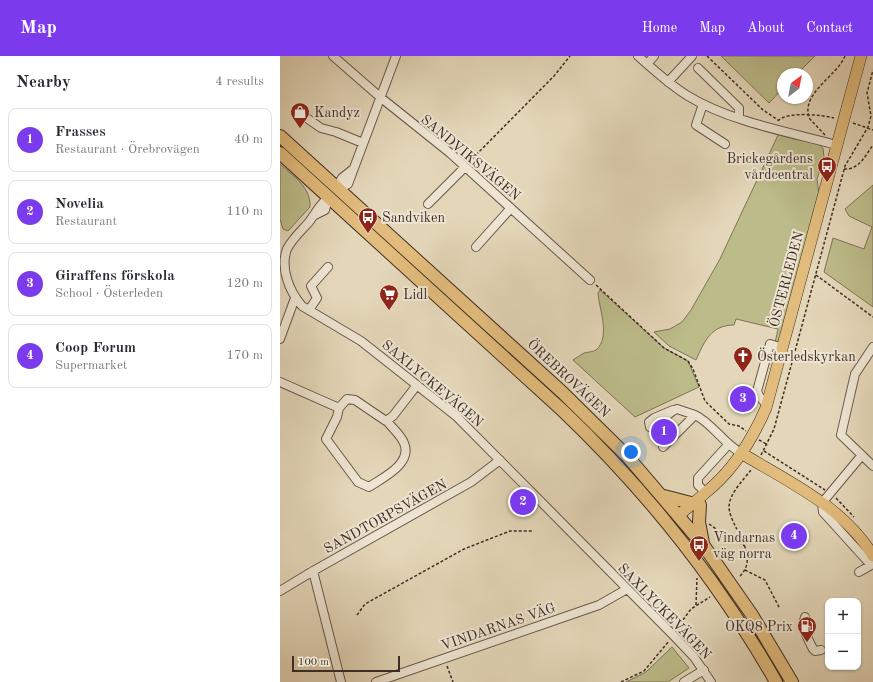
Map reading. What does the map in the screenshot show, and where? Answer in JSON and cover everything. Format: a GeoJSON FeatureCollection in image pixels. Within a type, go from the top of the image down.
{"type":"FeatureCollection","features":[{"type":"Feature","properties":{"kind":"highway","name":"ÖREBROVÄGEN"},"geometry":{"type":"LineString","coordinates":[[280,136],[562,392],[628,457],[664,496],[704,546],[752,615],[792,682]]}},
{"type":"Feature","properties":{"kind":"highway","name":"ÖREBROVÄGEN"},"geometry":{"type":"LineString","coordinates":[[280,153],[596,443],[635,484],[669,524],[706,572],[727,602],[776,682]]}},
{"type":"Feature","properties":{"kind":"highway"},"geometry":{"type":"LineString","coordinates":[[328,198],[336,188]]}},
{"type":"Feature","properties":{"kind":"highway"},"geometry":{"type":"LineString","coordinates":[[664,496],[696,504],[704,546]]}},
{"type":"Feature","properties":{"kind":"highway"},"geometry":{"type":"LineString","coordinates":[[669,524],[679,515]]}},
{"type":"Feature","properties":{"kind":"main road","name":"ÖSTERLEDEN"},"geometry":{"type":"LineString","coordinates":[[679,515],[696,504],[741,453],[772,405],[783,348],[861,56]]}},
{"type":"Feature","properties":{"kind":"main road"},"geometry":{"type":"LineString","coordinates":[[741,453],[822,502],[853,529],[872,562]]}},
{"type":"Feature","properties":{"kind":"street","name":"SANDVIKSVÄGEN"},"geometry":{"type":"LineString","coordinates":[[333,56],[465,167],[590,280]]}},
{"type":"Feature","properties":{"kind":"street"},"geometry":{"type":"LineString","coordinates":[[336,188],[343,187],[348,184],[396,56]]}},
{"type":"Feature","properties":{"kind":"street"},"geometry":{"type":"LineString","coordinates":[[638,56],[668,82],[703,104],[762,128],[777,124],[837,145]]}},
{"type":"Feature","properties":{"kind":"street"},"geometry":{"type":"LineString","coordinates":[[647,64],[654,56]]}},
{"type":"Feature","properties":{"kind":"street"},"geometry":{"type":"LineString","coordinates":[[668,82],[692,56]]}},
{"type":"Feature","properties":{"kind":"street"},"geometry":{"type":"LineString","coordinates":[[698,68],[739,108],[739,118]]}},
{"type":"Feature","properties":{"kind":"street"},"geometry":{"type":"LineString","coordinates":[[703,104],[696,125],[725,144]]}},
{"type":"Feature","properties":{"kind":"street"},"geometry":{"type":"LineString","coordinates":[[298,112],[321,128],[336,132],[363,143]]}},
{"type":"Feature","properties":{"kind":"street"},"geometry":{"type":"LineString","coordinates":[[428,204],[465,167]]}},
{"type":"Feature","properties":{"kind":"street"},"geometry":{"type":"LineString","coordinates":[[284,247],[313,217],[325,210],[328,198]]}},
{"type":"Feature","properties":{"kind":"street"},"geometry":{"type":"LineString","coordinates":[[476,247],[511,208]]}},
{"type":"Feature","properties":{"kind":"street","name":"SAXLYCKEVÄGEN"},"geometry":{"type":"LineString","coordinates":[[284,247],[284,269],[295,298],[309,310],[361,341],[456,416],[673,635],[704,670],[711,682]]}},
{"type":"Feature","properties":{"kind":"street"},"geometry":{"type":"LineString","coordinates":[[309,310],[317,298],[311,286],[328,267]]}},
{"type":"Feature","properties":{"kind":"street"},"geometry":{"type":"LineString","coordinates":[[280,339],[295,298]]}},
{"type":"Feature","properties":{"kind":"street"},"geometry":{"type":"LineString","coordinates":[[772,405],[758,396],[757,391],[770,344],[783,348]]}},
{"type":"Feature","properties":{"kind":"street"},"geometry":{"type":"LineString","coordinates":[[873,347],[855,374],[841,435],[873,466]]}},
{"type":"Feature","properties":{"kind":"street"},"geometry":{"type":"LineString","coordinates":[[280,382],[338,408]]}},
{"type":"Feature","properties":{"kind":"street"},"geometry":{"type":"LineString","coordinates":[[387,421],[393,416],[417,385]]}},
{"type":"Feature","properties":{"kind":"street"},"geometry":{"type":"LineString","coordinates":[[347,399],[355,400],[387,421],[404,443],[406,455],[398,467],[368,488],[358,482],[326,439],[337,417],[338,408],[347,399]]}},
{"type":"Feature","properties":{"kind":"street"},"geometry":{"type":"LineString","coordinates":[[673,410],[681,410],[703,419],[728,445],[741,453]]}},
{"type":"Feature","properties":{"kind":"street"},"geometry":{"type":"LineString","coordinates":[[663,447],[695,415]]}},
{"type":"Feature","properties":{"kind":"street"},"geometry":{"type":"LineString","coordinates":[[706,493],[698,484],[698,478],[728,445]]}},
{"type":"Feature","properties":{"kind":"street"},"geometry":{"type":"LineString","coordinates":[[822,502],[862,455]]}},
{"type":"Feature","properties":{"kind":"street","name":"SANDTORPSVÄGEN"},"geometry":{"type":"LineString","coordinates":[[280,591],[313,570],[471,482],[500,460]]}},
{"type":"Feature","properties":{"kind":"street"},"geometry":{"type":"LineString","coordinates":[[860,572],[872,562]]}},
{"type":"Feature","properties":{"kind":"street"},"geometry":{"type":"LineString","coordinates":[[313,570],[341,682]]}},
{"type":"Feature","properties":{"kind":"street","name":"VINDARNAS VÄG"},"geometry":{"type":"LineString","coordinates":[[376,682],[394,679],[445,658],[599,605],[627,590]]}},
{"type":"Feature","properties":{"kind":"street"},"geometry":{"type":"LineString","coordinates":[[804,620],[801,634],[808,650],[812,652],[818,650]]}},
{"type":"Feature","properties":{"kind":"street"},"geometry":{"type":"LineString","coordinates":[[684,682],[704,670]]}},
{"type":"Feature","properties":{"kind":"path"},"geometry":{"type":"LineString","coordinates":[[465,167],[554,76],[570,56]]}},
{"type":"Feature","properties":{"kind":"path"},"geometry":{"type":"LineString","coordinates":[[707,56],[777,124],[786,116],[808,115],[837,118]]}},
{"type":"Feature","properties":{"kind":"path"},"geometry":{"type":"LineString","coordinates":[[825,141],[825,134],[814,124],[808,115],[810,105],[817,90],[840,65],[845,56]]}},
{"type":"Feature","properties":{"kind":"path"},"geometry":{"type":"LineString","coordinates":[[764,451],[768,445],[781,405],[844,169],[847,160],[868,127],[871,116],[867,93],[873,70]]}},
{"type":"Feature","properties":{"kind":"path"},"geometry":{"type":"LineString","coordinates":[[853,122],[873,130]]}},
{"type":"Feature","properties":{"kind":"path"},"geometry":{"type":"LineString","coordinates":[[844,169],[850,169],[857,166],[873,145]]}},
{"type":"Feature","properties":{"kind":"path"},"geometry":{"type":"LineString","coordinates":[[816,275],[873,317]]}},
{"type":"Feature","properties":{"kind":"path"},"geometry":{"type":"LineString","coordinates":[[590,280],[664,348],[688,361],[705,401],[729,424],[739,426],[768,445]]}},
{"type":"Feature","properties":{"kind":"path"},"geometry":{"type":"LineString","coordinates":[[772,405],[781,405]]}},
{"type":"Feature","properties":{"kind":"path"},"geometry":{"type":"LineString","coordinates":[[772,418],[776,421]]}},
{"type":"Feature","properties":{"kind":"path"},"geometry":{"type":"LineString","coordinates":[[740,576],[745,570],[745,546],[731,513],[730,504],[736,490],[756,462]]}},
{"type":"Feature","properties":{"kind":"path"},"geometry":{"type":"LineString","coordinates":[[707,522],[719,532],[745,546]]}},
{"type":"Feature","properties":{"kind":"path"},"geometry":{"type":"LineString","coordinates":[[357,615],[365,604],[464,550],[510,531],[532,531]]}},
{"type":"Feature","properties":{"kind":"path"},"geometry":{"type":"LineString","coordinates":[[745,570],[765,580],[780,609]]}},
{"type":"Feature","properties":{"kind":"path"},"geometry":{"type":"LineString","coordinates":[[696,605],[698,573]]}},
{"type":"Feature","properties":{"kind":"path"},"geometry":{"type":"LineString","coordinates":[[621,682],[644,671],[673,635],[685,616],[696,605],[713,595]]}},
{"type":"Feature","properties":{"kind":"path"},"geometry":{"type":"LineString","coordinates":[[445,658],[453,682]]}},
{"type":"Feature","properties":{"kind":"green space"},"geometry":{"type":"Polygon","coordinates":[[[721,56],[815,56],[803,68],[777,68],[777,94],[769,103],[721,56]]]}},
{"type":"Feature","properties":{"kind":"green space"},"geometry":{"type":"Polygon","coordinates":[[[779,133],[816,142],[823,148],[824,157],[817,179],[819,194],[779,345],[775,343],[778,329],[736,319],[734,325],[719,328],[709,336],[696,360],[669,346],[654,332],[670,329],[682,322],[691,310],[720,259],[779,133]]]}},
{"type":"Feature","properties":{"kind":"green space"},"geometry":{"type":"Polygon","coordinates":[[[280,164],[301,183],[310,200],[310,207],[288,231],[283,229],[280,219],[280,164]]]}},
{"type":"Feature","properties":{"kind":"green space"},"geometry":{"type":"Polygon","coordinates":[[[873,185],[873,307],[824,272],[833,238],[864,249],[872,227],[849,216],[845,209],[873,185]]]}},
{"type":"Feature","properties":{"kind":"green space"},"geometry":{"type":"Polygon","coordinates":[[[600,290],[664,348],[688,361],[699,387],[635,417],[573,360],[584,353],[596,350],[603,338],[603,323],[598,293],[600,290]]]}},
{"type":"Feature","properties":{"kind":"green space"},"geometry":{"type":"Polygon","coordinates":[[[672,647],[689,668],[668,682],[626,682],[646,672],[672,647]]]}},
{"type":"Feature","properties":{"kind":"place","name":"Kandyz"},"geometry":{"type":"Point","coordinates":[300,129]}},
{"type":"Feature","properties":{"kind":"place","name":"Brickegårdens vårdcentral"},"geometry":{"type":"Point","coordinates":[827,183]}},
{"type":"Feature","properties":{"kind":"place","name":"Sandviken"},"geometry":{"type":"Point","coordinates":[368,234]}},
{"type":"Feature","properties":{"kind":"place","name":"Lidl"},"geometry":{"type":"Point","coordinates":[389,311]}},
{"type":"Feature","properties":{"kind":"place","name":"Österledskyrkan"},"geometry":{"type":"Point","coordinates":[743,373]}},
{"type":"Feature","properties":{"kind":"place","name":"Giraffens förskola"},"geometry":{"type":"Point","coordinates":[743,399]}},
{"type":"Feature","properties":{"kind":"place","name":"Frasses"},"geometry":{"type":"Point","coordinates":[664,432]}},
{"type":"Feature","properties":{"kind":"place","name":"Novelia"},"geometry":{"type":"Point","coordinates":[523,502]}},
{"type":"Feature","properties":{"kind":"place","name":"Coop Forum"},"geometry":{"type":"Point","coordinates":[794,536]}},
{"type":"Feature","properties":{"kind":"place","name":"Vindarnas väg norra"},"geometry":{"type":"Point","coordinates":[699,562]}},
{"type":"Feature","properties":{"kind":"place","name":"OKQ8 Prix"},"geometry":{"type":"Point","coordinates":[807,643]}}]}
